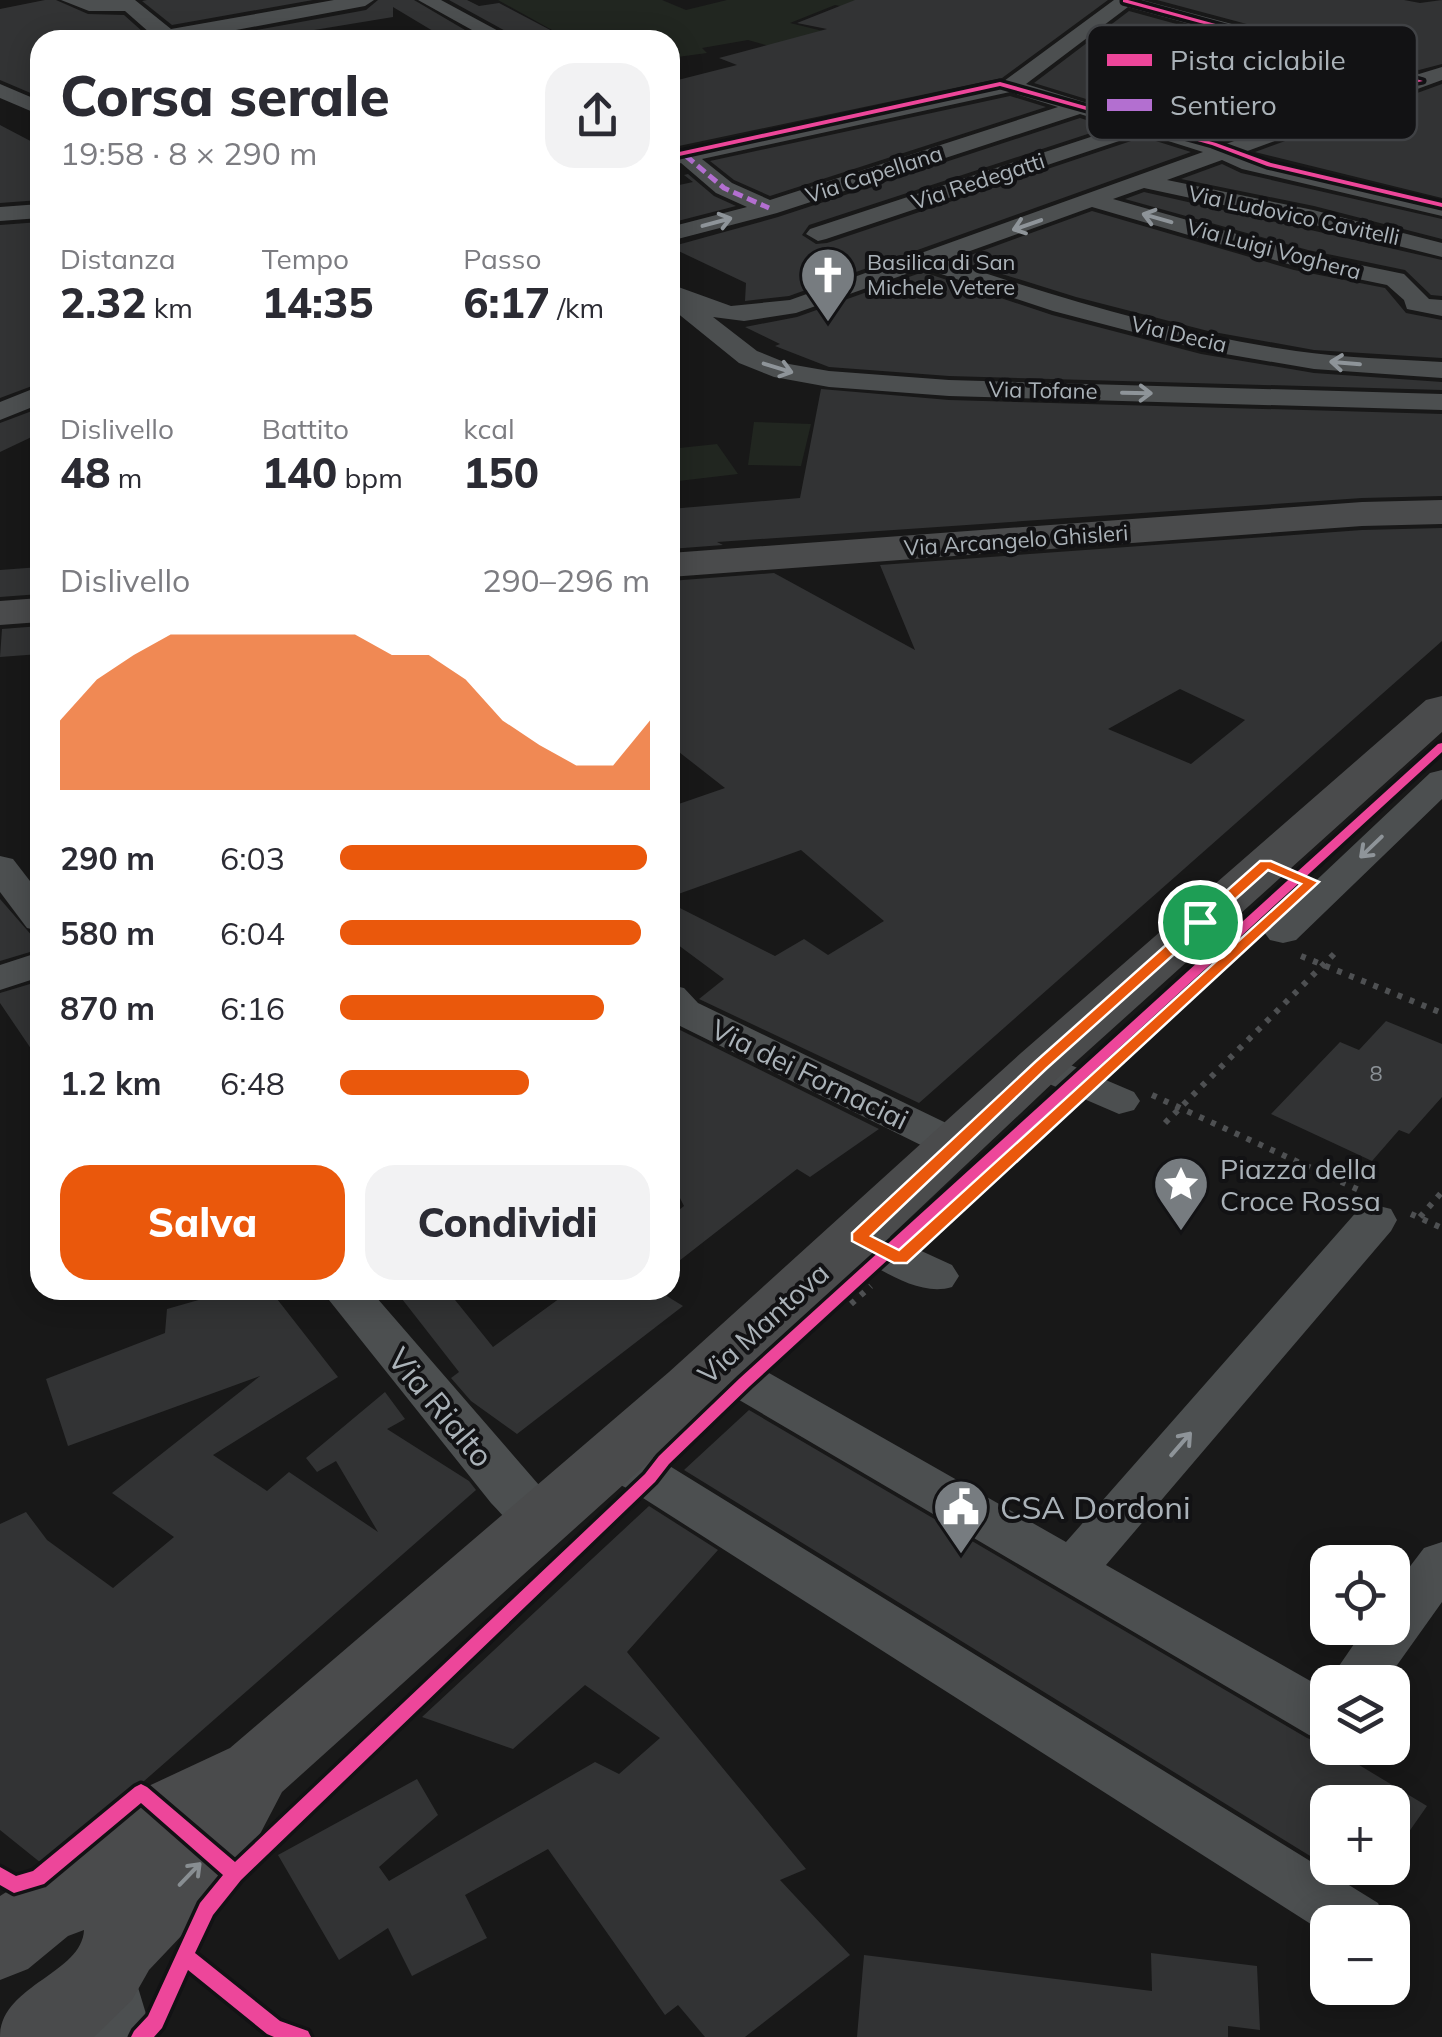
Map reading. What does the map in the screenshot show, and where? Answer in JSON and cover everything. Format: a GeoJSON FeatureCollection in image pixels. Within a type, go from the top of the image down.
{"type":"FeatureCollection","features":[{"type":"Feature","properties":{"kind":"main road","name":"Via Arcangelo Ghisleri"},"geometry":{"type":"LineString","coordinates":[[1362,514],[1442,504]]}},
{"type":"Feature","properties":{"kind":"main road","name":"Via Arcangelo Ghisleri"},"geometry":{"type":"LineString","coordinates":[[680,563],[1362,514],[1442,512]]}},
{"type":"Feature","properties":{"kind":"main road"},"geometry":{"type":"LineString","coordinates":[[0,613],[30,611]]}},
{"type":"Feature","properties":{"kind":"main road","name":"Via Mantova"},"geometry":{"type":"LineString","coordinates":[[34,2037],[211,1852],[256,1770],[716,1365],[896,1256],[956,1146],[1085,1082],[1297,877],[1352,789],[1442,709]]}},
{"type":"Feature","properties":{"kind":"main road"},"geometry":{"type":"LineString","coordinates":[[2,1938],[48,1904],[107,1962]]}},
{"type":"Feature","properties":{"kind":"street"},"geometry":{"type":"LineString","coordinates":[[70,0],[100,6],[125,2],[159,30]]}},
{"type":"Feature","properties":{"kind":"street"},"geometry":{"type":"LineString","coordinates":[[210,30],[365,0]]}},
{"type":"Feature","properties":{"kind":"street"},"geometry":{"type":"LineString","coordinates":[[427,0],[486,30]]}},
{"type":"Feature","properties":{"kind":"street"},"geometry":{"type":"LineString","coordinates":[[1192,18],[1217,0]]}},
{"type":"Feature","properties":{"kind":"street"},"geometry":{"type":"LineString","coordinates":[[1094,25],[1126,1],[1214,25]]}},
{"type":"Feature","properties":{"kind":"street"},"geometry":{"type":"LineString","coordinates":[[680,157],[1011,86],[1087,30]]}},
{"type":"Feature","properties":{"kind":"street"},"geometry":{"type":"LineString","coordinates":[[1417,92],[1442,73]]}},
{"type":"Feature","properties":{"kind":"street"},"geometry":{"type":"LineString","coordinates":[[1011,86],[1087,112]]}},
{"type":"Feature","properties":{"kind":"street"},"geometry":{"type":"LineString","coordinates":[[0,90],[30,105]]}},
{"type":"Feature","properties":{"kind":"street"},"geometry":{"type":"LineString","coordinates":[[1417,90],[1422,92]]}},
{"type":"Feature","properties":{"kind":"street","name":"Via Capellana"},"geometry":{"type":"LineString","coordinates":[[680,231],[766,208],[1076,108]]}},
{"type":"Feature","properties":{"kind":"street","name":"Via Redegatti"},"geometry":{"type":"LineString","coordinates":[[818,234],[1102,140]]}},
{"type":"Feature","properties":{"kind":"street"},"geometry":{"type":"LineString","coordinates":[[1179,140],[1250,164],[1442,208]]}},
{"type":"Feature","properties":{"kind":"street"},"geometry":{"type":"LineString","coordinates":[[720,336],[1260,140]]}},
{"type":"Feature","properties":{"kind":"street","name":"Via Decia"},"geometry":{"type":"LineString","coordinates":[[680,158],[724,188],[859,252],[1216,344],[1296,359],[1442,370]]}},
{"type":"Feature","properties":{"kind":"street","name":"Via Ludovico Cavitelli"},"geometry":{"type":"LineString","coordinates":[[1146,182],[1313,217],[1442,250]]}},
{"type":"Feature","properties":{"kind":"street","name":"Via Luigi Voghera"},"geometry":{"type":"LineString","coordinates":[[1095,200],[1304,261],[1396,279],[1417,298],[1416,304],[1442,308]]}},
{"type":"Feature","properties":{"kind":"street"},"geometry":{"type":"LineString","coordinates":[[0,214],[30,212]]}},
{"type":"Feature","properties":{"kind":"street"},"geometry":{"type":"LineString","coordinates":[[680,297],[720,314],[763,313],[796,306]]}},
{"type":"Feature","properties":{"kind":"street","name":"Via Tofane"},"geometry":{"type":"LineString","coordinates":[[680,302],[730,347],[767,366],[829,379],[949,388],[1442,402]]}},
{"type":"Feature","properties":{"kind":"street"},"geometry":{"type":"LineString","coordinates":[[0,412],[30,398]]}},
{"type":"Feature","properties":{"kind":"street"},"geometry":{"type":"LineString","coordinates":[[1266,939],[1297,877],[1410,811],[1442,780]]}},
{"type":"Feature","properties":{"kind":"street"},"geometry":{"type":"LineString","coordinates":[[1352,789],[1410,811]]}},
{"type":"Feature","properties":{"kind":"street"},"geometry":{"type":"LineString","coordinates":[[0,867],[30,907]]}},
{"type":"Feature","properties":{"kind":"street"},"geometry":{"type":"LineString","coordinates":[[0,978],[30,968]]}},
{"type":"Feature","properties":{"kind":"street","name":"Via dei Fornaciai"},"geometry":{"type":"LineString","coordinates":[[680,1008],[956,1146]]}},
{"type":"Feature","properties":{"kind":"street"},"geometry":{"type":"LineString","coordinates":[[1071,1571],[1393,1211]]}},
{"type":"Feature","properties":{"kind":"street","name":"Via Rialto"},"geometry":{"type":"LineString","coordinates":[[352,1300],[509,1490],[540,1521]]}},
{"type":"Feature","properties":{"kind":"street"},"geometry":{"type":"LineString","coordinates":[[716,1365],[1310,1709]]}},
{"type":"Feature","properties":{"kind":"street"},"geometry":{"type":"LineString","coordinates":[[611,1458],[650,1478],[1330,1905]]}},
{"type":"Feature","properties":{"kind":"street"},"geometry":{"type":"LineString","coordinates":[[1367,1665],[1442,1562]]}},
{"type":"Feature","properties":{"kind":"path"},"geometry":{"type":"LineString","coordinates":[[838,1308],[1085,1082],[1297,877]]}},
{"type":"Feature","properties":{"kind":"path"},"geometry":{"type":"LineString","coordinates":[[1085,1082],[1266,939],[1442,1013]]}},
{"type":"Feature","properties":{"kind":"path"},"geometry":{"type":"LineString","coordinates":[[1165,1123],[1335,953]]}},
{"type":"Feature","properties":{"kind":"path"},"geometry":{"type":"LineString","coordinates":[[1085,1082],[1180,1108],[1393,1211],[1442,1228]]}},
{"type":"Feature","properties":{"kind":"path"},"geometry":{"type":"LineString","coordinates":[[1393,1211],[1442,1192]]}},
{"type":"Feature","properties":{"kind":"shaded area"},"geometry":{"type":"Polygon","coordinates":[[[498,0],[662,0],[686,10],[727,0],[951,0],[926,23],[835,5],[790,23],[831,33],[818,60],[748,40],[702,48],[707,53],[680,57],[680,30],[552,30],[498,0]]]}},
{"type":"Feature","properties":{"kind":"shaded area"},"geometry":{"type":"Polygon","coordinates":[[[754,422],[811,424],[801,466],[748,465],[754,422]]]}},
{"type":"Feature","properties":{"kind":"shaded area"},"geometry":{"type":"Polygon","coordinates":[[[717,444],[738,474],[680,481],[680,448],[717,444]]]}},
{"type":"Feature","properties":{"kind":"building"},"geometry":{"type":"Polygon","coordinates":[[[56,0],[88,14],[124,15],[141,30],[30,30],[30,93],[0,80],[0,9],[56,0]]]}},
{"type":"Feature","properties":{"kind":"building"},"geometry":{"type":"Polygon","coordinates":[[[313,0],[172,25],[142,1],[313,0]]]}},
{"type":"Feature","properties":{"kind":"building"},"geometry":{"type":"Polygon","coordinates":[[[378,0],[414,0],[465,30],[431,30],[393,7],[393,17],[314,30],[257,30],[366,10],[378,0]]]}},
{"type":"Feature","properties":{"kind":"building"},"geometry":{"type":"Polygon","coordinates":[[[449,0],[467,0],[479,6],[499,3],[550,30],[503,30],[449,0]]]}},
{"type":"Feature","properties":{"kind":"building"},"geometry":{"type":"Polygon","coordinates":[[[855,0],[1108,0],[1002,78],[680,146],[680,79],[737,65],[719,58],[827,29],[797,23],[855,0]]]}},
{"type":"Feature","properties":{"kind":"building"},"geometry":{"type":"Polygon","coordinates":[[[1157,0],[1442,0],[1442,64],[1417,69],[1417,25],[1251,25],[1157,0]]]}},
{"type":"Feature","properties":{"kind":"building"},"geometry":{"type":"Polygon","coordinates":[[[1129,11],[1180,25],[1111,25],[1129,11]]]}},
{"type":"Feature","properties":{"kind":"building"},"geometry":{"type":"Polygon","coordinates":[[[1087,43],[1087,99],[1034,83],[1087,43]]]}},
{"type":"Feature","properties":{"kind":"building"},"geometry":{"type":"Polygon","coordinates":[[[1442,84],[1442,198],[1255,152],[1288,140],[1417,140],[1417,93],[1442,84]]]}},
{"type":"Feature","properties":{"kind":"building"},"geometry":{"type":"Polygon","coordinates":[[[1010,96],[1046,107],[770,196],[734,180],[710,161],[1010,96]]]}},
{"type":"Feature","properties":{"kind":"building"},"geometry":{"type":"Polygon","coordinates":[[[1080,118],[1087,120],[1087,134],[809,225],[802,235],[816,244],[827,243],[1134,140],[1153,140],[1191,152],[789,296],[745,301],[746,283],[680,252],[680,244],[778,217],[1080,118]]]}},
{"type":"Feature","properties":{"kind":"building"},"geometry":{"type":"Polygon","coordinates":[[[0,125],[30,141],[30,201],[0,203],[0,125]]]}},
{"type":"Feature","properties":{"kind":"building"},"geometry":{"type":"Polygon","coordinates":[[[1222,164],[1241,173],[1442,219],[1442,239],[1314,206],[1181,179],[1222,164]]]}},
{"type":"Feature","properties":{"kind":"building"},"geometry":{"type":"Polygon","coordinates":[[[684,175],[736,206],[680,220],[680,185],[693,182],[684,175]]]}},
{"type":"Feature","properties":{"kind":"building"},"geometry":{"type":"Polygon","coordinates":[[[1144,192],[1442,260],[1442,296],[1431,295],[1405,270],[1308,250],[1125,199],[1144,192]]]}},
{"type":"Feature","properties":{"kind":"building"},"geometry":{"type":"Polygon","coordinates":[[[1092,211],[1294,270],[1385,288],[1406,313],[1442,320],[1442,358],[1314,350],[1208,331],[1076,297],[957,260],[1092,211]]]}},
{"type":"Feature","properties":{"kind":"building"},"geometry":{"type":"Polygon","coordinates":[[[30,223],[30,387],[0,398],[0,225],[30,223]]]}},
{"type":"Feature","properties":{"kind":"building"},"geometry":{"type":"Polygon","coordinates":[[[923,272],[1052,315],[1201,354],[1314,373],[1442,382],[1442,390],[949,376],[829,367],[775,346],[780,344],[745,327],[797,317],[923,272]]]}},
{"type":"Feature","properties":{"kind":"building"},"geometry":{"type":"Polygon","coordinates":[[[821,389],[949,400],[1442,414],[1442,496],[1362,498],[717,542],[723,545],[680,548],[680,508],[800,498],[821,389]]]}},
{"type":"Feature","properties":{"kind":"building"},"geometry":{"type":"Polygon","coordinates":[[[30,412],[30,438],[0,452],[0,423],[30,412]]]}},
{"type":"Feature","properties":{"kind":"building"},"geometry":{"type":"Polygon","coordinates":[[[1442,528],[1442,641],[919,1103],[699,999],[724,979],[680,946],[680,908],[775,956],[804,939],[828,955],[884,921],[801,850],[680,893],[680,804],[725,788],[680,753],[680,580],[774,573],[915,650],[880,565],[1362,530],[1442,528]],[[1180,689],[1108,729],[1191,764],[1245,720],[1180,689]]]}},
{"type":"Feature","properties":{"kind":"building"},"geometry":{"type":"Polygon","coordinates":[[[30,568],[30,595],[0,597],[0,570],[30,568]]]}},
{"type":"Feature","properties":{"kind":"building"},"geometry":{"type":"Polygon","coordinates":[[[30,627],[30,655],[0,657],[2,629],[30,627]]]}},
{"type":"Feature","properties":{"kind":"building"},"geometry":{"type":"Polygon","coordinates":[[[0,899],[30,934],[30,952],[0,961],[0,899]]]}},
{"type":"Feature","properties":{"kind":"building"},"geometry":{"type":"Polygon","coordinates":[[[30,984],[30,1047],[0,1003],[0,993],[30,984]]]}},
{"type":"Feature","properties":{"kind":"building"},"geometry":{"type":"Polygon","coordinates":[[[1386,1021],[1442,1044],[1442,1097],[1409,1134],[1399,1130],[1372,1161],[1271,1114],[1340,1042],[1359,1050],[1386,1021]]]}},
{"type":"Feature","properties":{"kind":"building"},"geometry":{"type":"Polygon","coordinates":[[[680,1030],[879,1129],[810,1177],[797,1169],[680,1260],[680,1209],[684,1206],[680,1198],[680,1030]]]}},
{"type":"Feature","properties":{"kind":"building"},"geometry":{"type":"Polygon","coordinates":[[[198,1300],[278,1300],[338,1377],[213,1455],[267,1491],[289,1472],[378,1532],[336,1461],[317,1472],[306,1458],[385,1392],[405,1419],[387,1429],[469,1481],[476,1490],[46,1867],[0,1830],[0,1524],[26,1512],[47,1540],[113,1588],[174,1537],[112,1493],[260,1376],[68,1446],[46,1379],[165,1333],[167,1309],[198,1300]]]}},
{"type":"Feature","properties":{"kind":"building"},"geometry":{"type":"Polygon","coordinates":[[[403,1300],[455,1300],[493,1347],[557,1300],[673,1300],[683,1306],[517,1434],[471,1401],[451,1378],[459,1372],[403,1300]]]}},
{"type":"Feature","properties":{"kind":"building"},"geometry":{"type":"Polygon","coordinates":[[[749,1410],[1310,1739],[1310,1765],[1359,1765],[1392,1785],[1310,1785],[1310,1856],[684,1470],[749,1410]]]}},
{"type":"Feature","properties":{"kind":"building"},"geometry":{"type":"Polygon","coordinates":[[[649,1506],[718,1550],[627,1652],[806,1869],[780,1880],[850,1955],[745,2037],[705,2037],[678,2005],[665,2015],[548,1849],[465,1895],[487,1938],[412,1976],[388,1928],[339,1960],[278,1855],[417,1779],[438,1815],[379,1867],[389,1881],[595,1762],[619,1774],[660,1738],[585,1685],[513,1749],[422,1717],[649,1506]]]}},
{"type":"Feature","properties":{"kind":"building"},"geometry":{"type":"Polygon","coordinates":[[[1410,1796],[1427,1806],[1410,1830],[1410,1796]]]}},
{"type":"Feature","properties":{"kind":"building"},"geometry":{"type":"Polygon","coordinates":[[[1151,1953],[1257,1966],[1260,2030],[1228,2026],[1228,2037],[857,2037],[864,1955],[1152,1991],[1151,1953]]]}},
{"type":"Feature","properties":{"kind":"marked path"},"geometry":{"type":"LineString","coordinates":[[686,156],[724,188],[769,208]]}},
{"type":"Feature","properties":{"kind":"cycle path"},"geometry":{"type":"LineString","coordinates":[[1125,1],[1214,25]]}},
{"type":"Feature","properties":{"kind":"cycle path"},"geometry":{"type":"LineString","coordinates":[[680,154],[1000,84],[1087,108]]}},
{"type":"Feature","properties":{"kind":"cycle path"},"geometry":{"type":"LineString","coordinates":[[1200,140],[1269,165],[1442,205]]}},
{"type":"Feature","properties":{"kind":"cycle path"},"geometry":{"type":"LineString","coordinates":[[141,2037],[155,2022],[206,1909],[235,1874],[650,1478],[745,1382],[1442,746]]}},
{"type":"Feature","properties":{"kind":"cycle path"},"geometry":{"type":"LineString","coordinates":[[0,1875],[14,1885],[38,1878],[141,1792],[235,1874]]}},
{"type":"Feature","properties":{"kind":"cycle path"},"geometry":{"type":"LineString","coordinates":[[186,1957],[274,2028],[301,2037]]}},
{"type":"Feature","properties":{"kind":"place","name":"Basilica di San Michele Vetere"},"geometry":{"type":"Point","coordinates":[828,324]}},
{"type":"Feature","properties":{"kind":"place","name":"Piazza della Croce Rossa"},"geometry":{"type":"Point","coordinates":[1181,1233]}},
{"type":"Feature","properties":{"kind":"place","name":"CSA Dordoni"},"geometry":{"type":"Point","coordinates":[961,1556]}},
{"type":"Feature","properties":{"kind":"route"},"geometry":{"type":"LineString","coordinates":[[1266,864],[1312,882],[901,1259],[858,1237],[1040,1065],[1200,922],[1266,864]]}}]}
